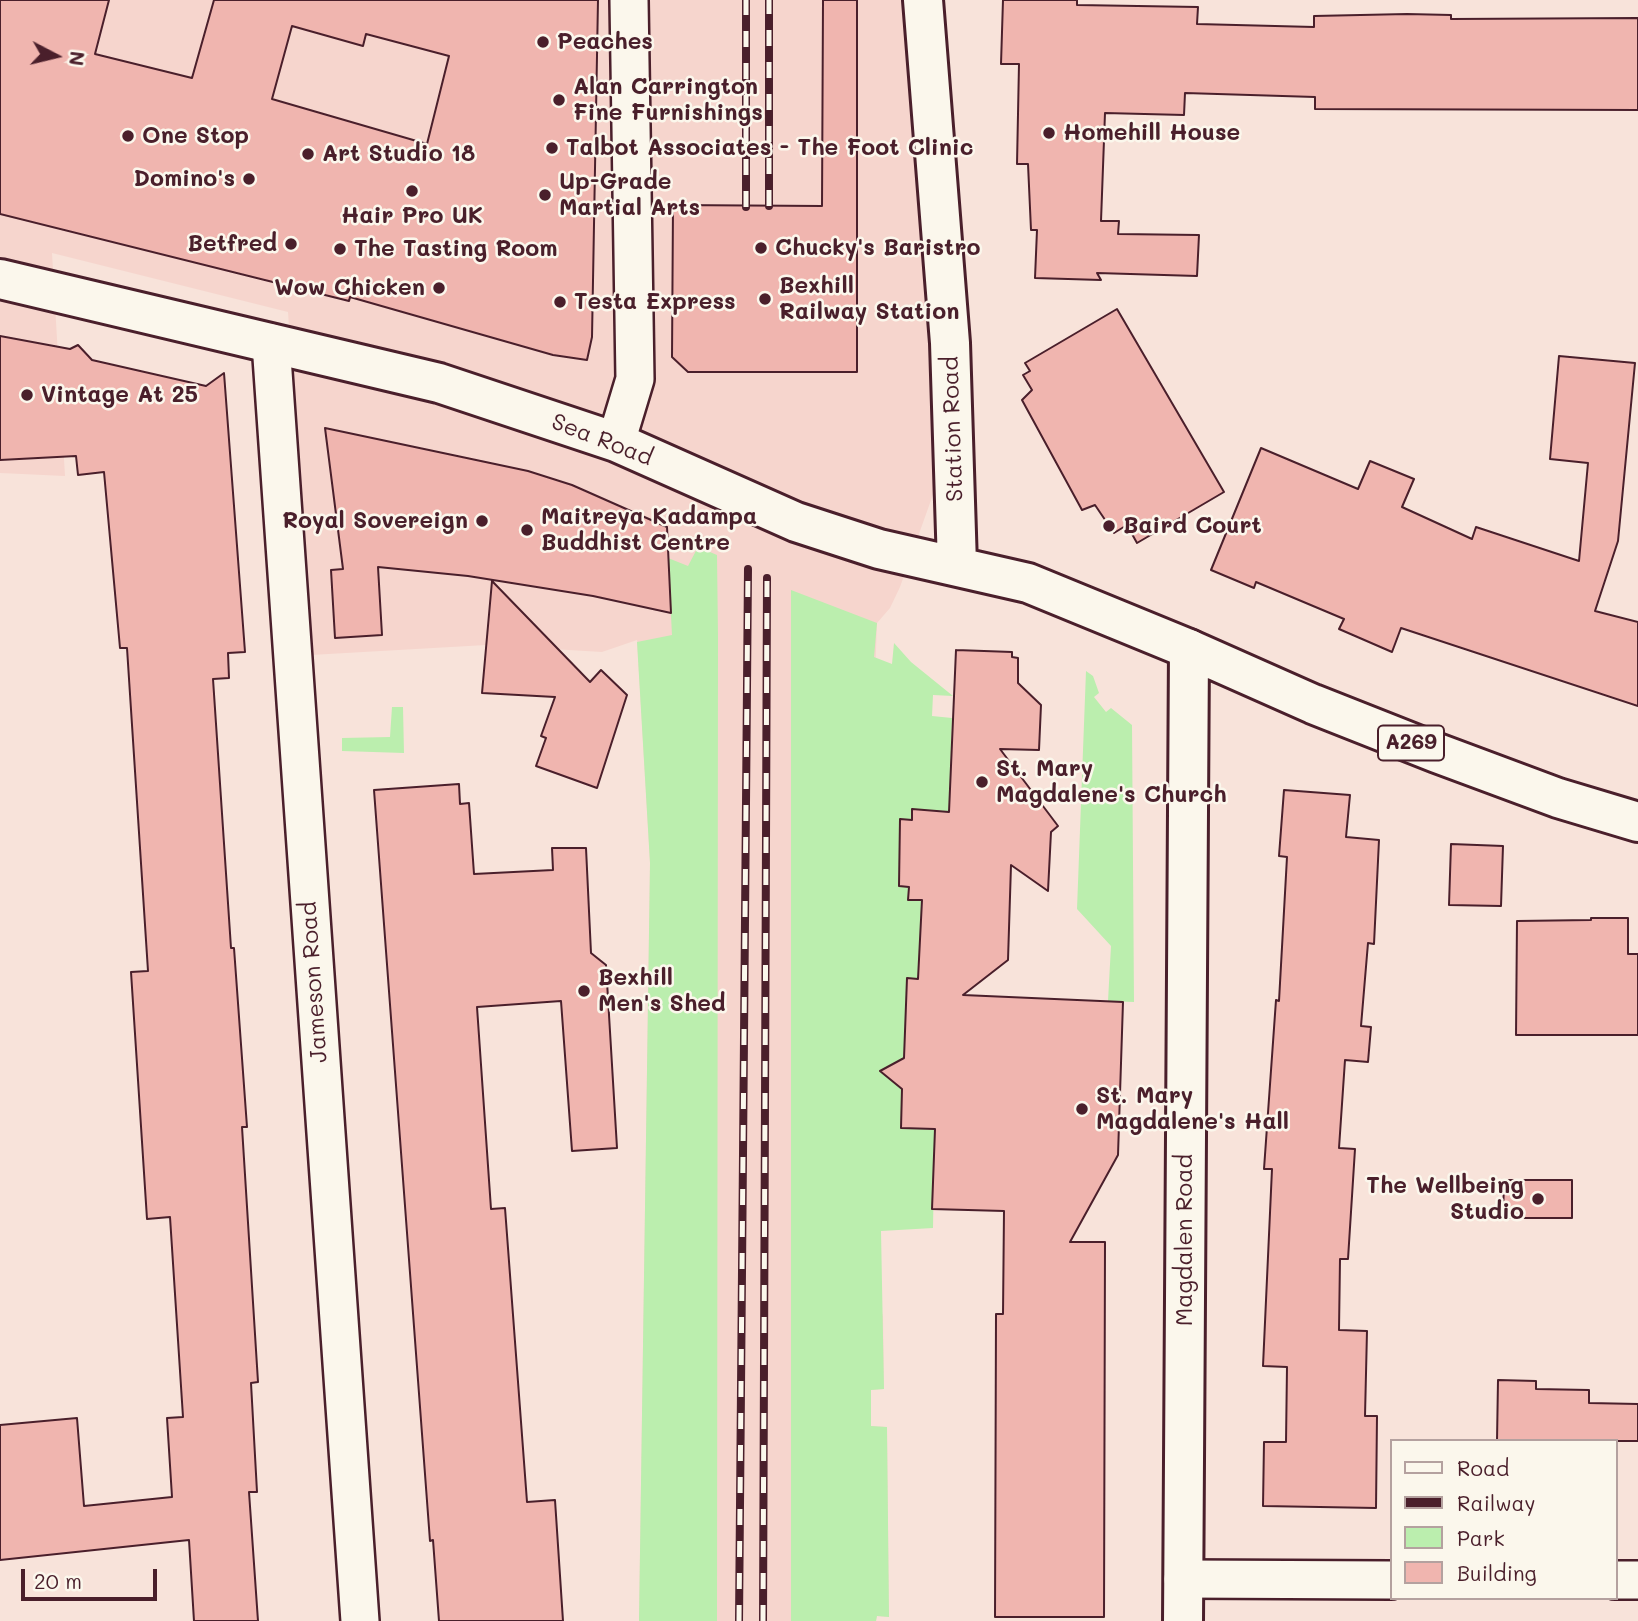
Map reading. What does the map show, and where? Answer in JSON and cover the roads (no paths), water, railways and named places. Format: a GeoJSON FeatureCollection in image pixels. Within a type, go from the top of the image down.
{"type":"FeatureCollection","features":[{"type":"Feature","properties":{"kind":"main road","name":"Station Road"},"geometry":{"type":"LineString","coordinates":[[923,0],[950,343],[957,565]]}},
{"type":"Feature","properties":{"kind":"main road","name":"Sea Road"},"geometry":{"type":"LineString","coordinates":[[0,279],[439,383],[616,442],[796,522],[879,549],[1028,583],[1189,649]]}},
{"type":"Feature","properties":{"kind":"main road","name":"A269"},"geometry":{"type":"LineString","coordinates":[[1189,649],[1313,704],[1437,753],[1558,798],[1638,822]]}},
{"type":"Feature","properties":{"kind":"main road","name":"Magdalen Road"},"geometry":{"type":"LineString","coordinates":[[1183,1621],[1189,649]]}},
{"type":"Feature","properties":{"kind":"street"},"geometry":{"type":"LineString","coordinates":[[616,442],[635,379],[629,0]]}},
{"type":"Feature","properties":{"kind":"street","name":"Jameson Road"},"geometry":{"type":"LineString","coordinates":[[271,343],[360,1621]]}},
{"type":"Feature","properties":{"kind":"street"},"geometry":{"type":"LineString","coordinates":[[1183,1579],[1390,1580]]}},
{"type":"Feature","properties":{"kind":"street"},"geometry":{"type":"LineString","coordinates":[[1617,1580],[1638,1580]]}},
{"type":"Feature","properties":{"kind":"railway"},"geometry":{"type":"LineString","coordinates":[[746,0],[746,207]]}},
{"type":"Feature","properties":{"kind":"railway"},"geometry":{"type":"LineString","coordinates":[[769,0],[769,206]]}},
{"type":"Feature","properties":{"kind":"railway"},"geometry":{"type":"LineString","coordinates":[[739,1621],[748,569]]}},
{"type":"Feature","properties":{"kind":"railway"},"geometry":{"type":"LineString","coordinates":[[763,1621],[767,578]]}},
{"type":"Feature","properties":{"kind":"place","name":"Peaches"},"geometry":{"type":"Point","coordinates":[543,42]}},
{"type":"Feature","properties":{"kind":"place","name":"Alan Carrington Fine Furnishings"},"geometry":{"type":"Point","coordinates":[559,100]}},
{"type":"Feature","properties":{"kind":"place","name":"Homehill House"},"geometry":{"type":"Point","coordinates":[1049,133]}},
{"type":"Feature","properties":{"kind":"place","name":"One Stop"},"geometry":{"type":"Point","coordinates":[128,136]}},
{"type":"Feature","properties":{"kind":"place","name":"Talbot Associates - The Foot Clinic"},"geometry":{"type":"Point","coordinates":[552,148]}},
{"type":"Feature","properties":{"kind":"place","name":"Art Studio 18"},"geometry":{"type":"Point","coordinates":[308,154]}},
{"type":"Feature","properties":{"kind":"place","name":"Domino's"},"geometry":{"type":"Point","coordinates":[249,179]}},
{"type":"Feature","properties":{"kind":"place","name":"Hair Pro UK"},"geometry":{"type":"Point","coordinates":[412,191]}},
{"type":"Feature","properties":{"kind":"place","name":"Up-Grade Martial Arts"},"geometry":{"type":"Point","coordinates":[545,195]}},
{"type":"Feature","properties":{"kind":"place","name":"Betfred"},"geometry":{"type":"Point","coordinates":[291,244]}},
{"type":"Feature","properties":{"kind":"place","name":"Chucky's Baristro"},"geometry":{"type":"Point","coordinates":[761,248]}},
{"type":"Feature","properties":{"kind":"place","name":"The Tasting Room"},"geometry":{"type":"Point","coordinates":[340,249]}},
{"type":"Feature","properties":{"kind":"place","name":"Wow Chicken"},"geometry":{"type":"Point","coordinates":[439,288]}},
{"type":"Feature","properties":{"kind":"place","name":"Bexhill Railway Station"},"geometry":{"type":"Point","coordinates":[765,299]}},
{"type":"Feature","properties":{"kind":"place","name":"Testa Express"},"geometry":{"type":"Point","coordinates":[560,302]}},
{"type":"Feature","properties":{"kind":"place","name":"Vintage At 25"},"geometry":{"type":"Point","coordinates":[27,395]}},
{"type":"Feature","properties":{"kind":"place","name":"Royal Sovereign"},"geometry":{"type":"Point","coordinates":[482,521]}},
{"type":"Feature","properties":{"kind":"place","name":"Baird Court"},"geometry":{"type":"Point","coordinates":[1109,526]}},
{"type":"Feature","properties":{"kind":"place","name":"Maitreya Kadampa Buddhist Centre"},"geometry":{"type":"Point","coordinates":[527,530]}},
{"type":"Feature","properties":{"kind":"place","name":"St. Mary Magdalene's Church"},"geometry":{"type":"Point","coordinates":[982,782]}},
{"type":"Feature","properties":{"kind":"place","name":"Bexhill Men's Shed"},"geometry":{"type":"Point","coordinates":[584,991]}},
{"type":"Feature","properties":{"kind":"place","name":"St. Mary Magdalene's Hall"},"geometry":{"type":"Point","coordinates":[1082,1109]}},
{"type":"Feature","properties":{"kind":"place","name":"The Wellbeing Studio"},"geometry":{"type":"Point","coordinates":[1538,1199]}}]}
